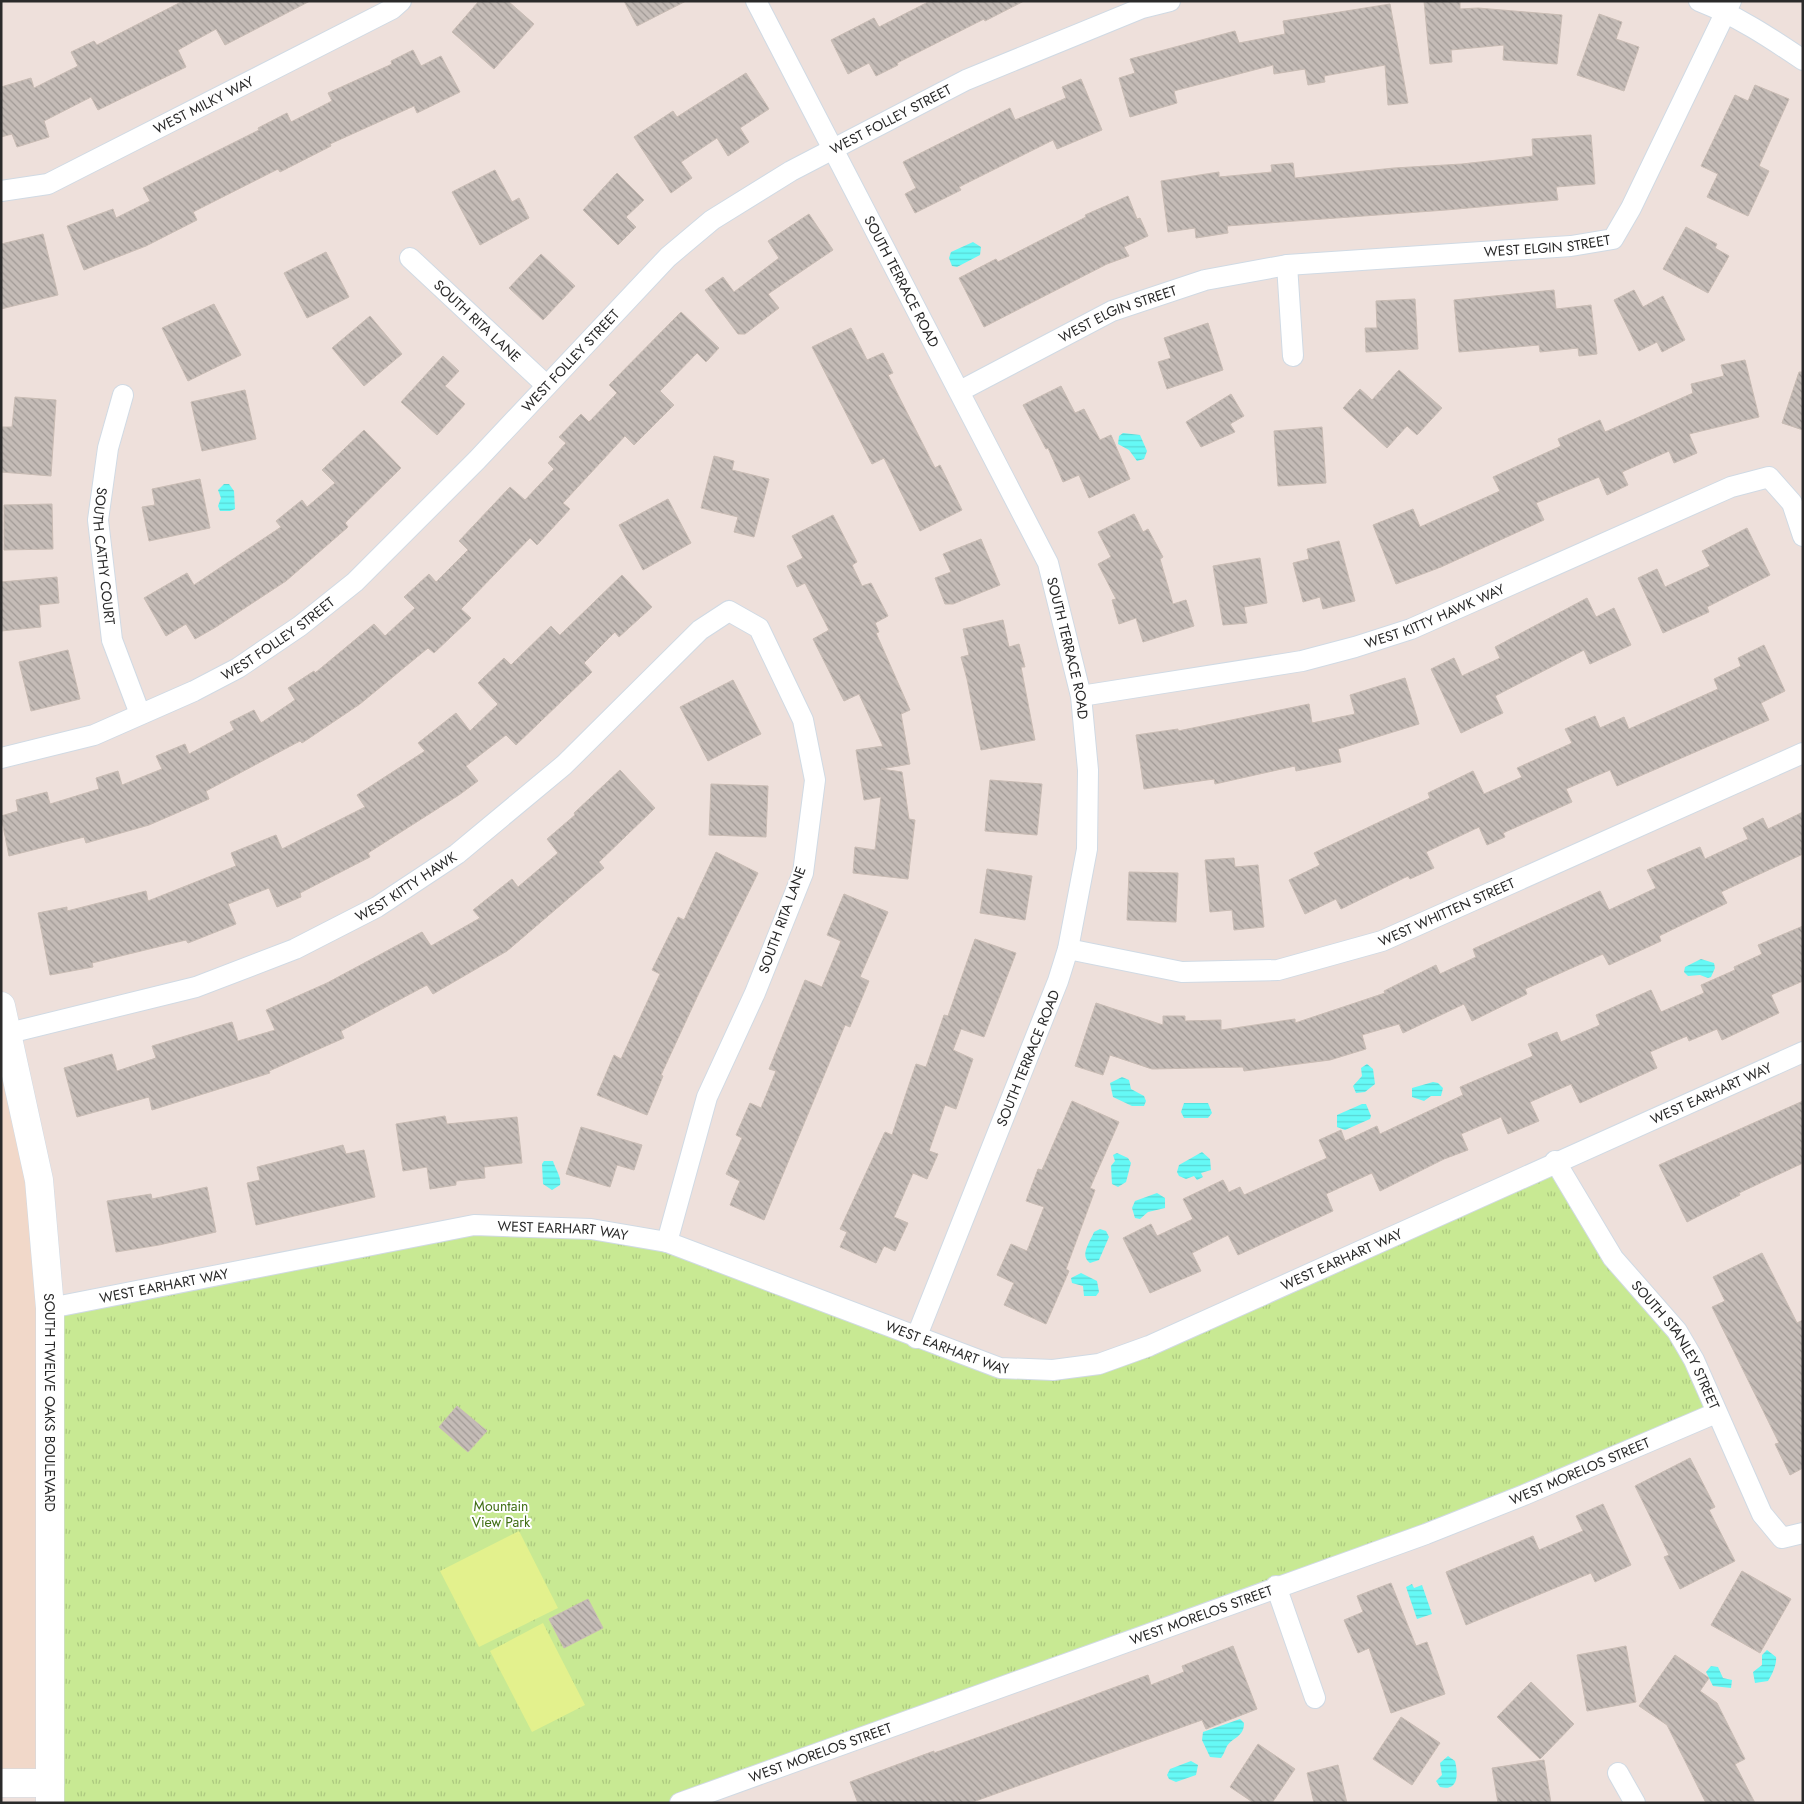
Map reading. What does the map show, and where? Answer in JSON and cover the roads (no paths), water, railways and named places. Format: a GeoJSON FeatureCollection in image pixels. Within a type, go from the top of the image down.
{"type":"FeatureCollection","features":[{"type":"Feature","properties":{"kind":"street","name":"WEST MILKY WAY"},"geometry":{"type":"LineString","coordinates":[[1,191],[48,184],[392,9],[401,1]]}},
{"type":"Feature","properties":{"kind":"street","name":"SOUTH TERRACE ROAD"},"geometry":{"type":"LineString","coordinates":[[756,1],[1048,563],[1081,696],[1088,770],[1087,848],[1068,949],[1058,981],[916,1338]]}},
{"type":"Feature","properties":{"kind":"street","name":"WEST FOLLEY STREET"},"geometry":{"type":"LineString","coordinates":[[1,758],[94,735],[194,691],[238,668],[300,626],[355,582],[477,460],[668,257],[705,226],[791,171],[975,76],[1142,8],[1170,1]]}},
{"type":"Feature","properties":{"kind":"street"},"geometry":{"type":"LineString","coordinates":[[1699,1],[1728,7],[1803,60]]}},
{"type":"Feature","properties":{"kind":"street","name":"WEST ELGIN STREET"},"geometry":{"type":"LineString","coordinates":[[960,391],[1112,311],[1205,280],[1286,266],[1571,246],[1613,239],[1631,208],[1728,7]]}},
{"type":"Feature","properties":{"kind":"street","name":"SOUTH RITA LANE"},"geometry":{"type":"LineString","coordinates":[[410,258],[546,385]]}},
{"type":"Feature","properties":{"kind":"street"},"geometry":{"type":"LineString","coordinates":[[1286,266],[1293,356]]}},
{"type":"Feature","properties":{"kind":"street","name":"SOUTH CATHY COURT"},"geometry":{"type":"LineString","coordinates":[[123,395],[108,448],[98,520],[112,640],[140,714]]}},
{"type":"Feature","properties":{"kind":"street","name":"WEST KITTY HAWK WAY"},"geometry":{"type":"LineString","coordinates":[[1081,696],[1302,661],[1355,647],[1411,629],[1731,487],[1769,477],[1792,503],[1803,536]]}},
{"type":"Feature","properties":{"kind":"street","name":"SOUTH RITA LANE"},"geometry":{"type":"LineString","coordinates":[[667,1242],[707,1098],[755,993],[803,873],[815,780],[803,720],[764,636],[759,628],[729,611]]}},
{"type":"Feature","properties":{"kind":"street","name":"WEST KITTY HAWK"},"geometry":{"type":"LineString","coordinates":[[9,1033],[196,987],[296,949],[377,907],[457,854],[564,765],[700,630],[729,611]]}},
{"type":"Feature","properties":{"kind":"street","name":"WEST WHITTEN STREET"},"geometry":{"type":"LineString","coordinates":[[1068,949],[1182,972],[1278,970],[1382,941],[1803,753]]}},
{"type":"Feature","properties":{"kind":"street","name":"SOUTH TWELVE OAKS BOULEVARD"},"geometry":{"type":"LineString","coordinates":[[1,1006],[9,1033],[39,1180],[50,1308],[50,1793]]}},
{"type":"Feature","properties":{"kind":"street","name":"WEST EARHART WAY"},"geometry":{"type":"LineString","coordinates":[[50,1308],[474,1225],[591,1229],[667,1242],[916,1338],[1000,1368],[1053,1370],[1098,1364],[1158,1342],[1556,1161],[1803,1052]]}},
{"type":"Feature","properties":{"kind":"street","name":"SOUTH STANLEY STREET"},"geometry":{"type":"LineString","coordinates":[[1556,1161],[1613,1258],[1677,1330],[1694,1360],[1762,1514],[1782,1538],[1803,1533]]}},
{"type":"Feature","properties":{"kind":"street","name":"WEST MORELOS STREET"},"geometry":{"type":"LineString","coordinates":[[680,1803],[1444,1526],[1716,1413]]}},
{"type":"Feature","properties":{"kind":"street"},"geometry":{"type":"LineString","coordinates":[[1276,1586],[1315,1698]]}},
{"type":"Feature","properties":{"kind":"street"},"geometry":{"type":"LineString","coordinates":[[1618,1773],[1634,1803]]}},
{"type":"Feature","properties":{"kind":"street"},"geometry":{"type":"LineString","coordinates":[[1,1783],[50,1793]]}},
{"type":"Feature","properties":{"kind":"water"},"geometry":{"type":"Polygon","coordinates":[[[973,242],[981,247],[980,255],[957,267],[952,266],[949,258],[951,252],[973,242]]]}},
{"type":"Feature","properties":{"kind":"water"},"geometry":{"type":"Polygon","coordinates":[[[1123,433],[1140,435],[1147,451],[1144,459],[1137,461],[1129,450],[1118,444],[1119,436],[1123,433]]]}},
{"type":"Feature","properties":{"kind":"water"},"geometry":{"type":"Polygon","coordinates":[[[224,484],[229,484],[234,491],[235,509],[230,511],[220,511],[218,506],[221,498],[218,490],[224,484]]]}},
{"type":"Feature","properties":{"kind":"water"},"geometry":{"type":"Polygon","coordinates":[[[1701,959],[1714,963],[1715,968],[1711,977],[1708,978],[1700,975],[1688,976],[1684,972],[1685,967],[1701,959]]]}},
{"type":"Feature","properties":{"kind":"water"},"geometry":{"type":"Polygon","coordinates":[[[1367,1064],[1373,1069],[1375,1084],[1365,1092],[1356,1093],[1353,1086],[1362,1076],[1361,1068],[1367,1064]]]}},
{"type":"Feature","properties":{"kind":"water"},"geometry":{"type":"Polygon","coordinates":[[[1122,1077],[1129,1080],[1131,1089],[1144,1096],[1146,1101],[1144,1106],[1132,1106],[1113,1097],[1110,1083],[1122,1077]]]}},
{"type":"Feature","properties":{"kind":"water"},"geometry":{"type":"Polygon","coordinates":[[[1433,1082],[1438,1083],[1443,1088],[1441,1096],[1431,1096],[1424,1101],[1412,1097],[1412,1088],[1433,1082]]]}},
{"type":"Feature","properties":{"kind":"water"},"geometry":{"type":"Polygon","coordinates":[[[1184,1103],[1208,1103],[1212,1113],[1208,1118],[1184,1118],[1181,1112],[1184,1103]]]}},
{"type":"Feature","properties":{"kind":"water"},"geometry":{"type":"Polygon","coordinates":[[[1366,1104],[1371,1116],[1370,1119],[1345,1130],[1337,1127],[1337,1115],[1366,1104]]]}},
{"type":"Feature","properties":{"kind":"water"},"geometry":{"type":"Polygon","coordinates":[[[1202,1152],[1210,1159],[1211,1170],[1201,1173],[1203,1177],[1197,1180],[1194,1176],[1186,1179],[1179,1176],[1177,1172],[1179,1165],[1202,1152]]]}},
{"type":"Feature","properties":{"kind":"water"},"geometry":{"type":"Polygon","coordinates":[[[1117,1153],[1128,1158],[1131,1163],[1126,1182],[1118,1187],[1112,1184],[1111,1166],[1115,1161],[1113,1155],[1117,1153]]]}},
{"type":"Feature","properties":{"kind":"water"},"geometry":{"type":"Polygon","coordinates":[[[544,1161],[553,1161],[559,1176],[560,1185],[552,1190],[543,1184],[542,1164],[544,1161]]]}},
{"type":"Feature","properties":{"kind":"water"},"geometry":{"type":"Polygon","coordinates":[[[1157,1193],[1165,1198],[1165,1208],[1148,1212],[1140,1219],[1135,1218],[1132,1208],[1135,1201],[1157,1193]]]}},
{"type":"Feature","properties":{"kind":"water"},"geometry":{"type":"Polygon","coordinates":[[[1100,1229],[1106,1231],[1109,1237],[1099,1260],[1090,1263],[1085,1257],[1086,1249],[1094,1232],[1100,1229]]]}},
{"type":"Feature","properties":{"kind":"water"},"geometry":{"type":"Polygon","coordinates":[[[1081,1273],[1097,1281],[1099,1292],[1096,1296],[1084,1296],[1083,1286],[1072,1283],[1071,1278],[1081,1273]]]}},
{"type":"Feature","properties":{"kind":"water"},"geometry":{"type":"Polygon","coordinates":[[[1412,1584],[1414,1588],[1422,1585],[1432,1614],[1417,1619],[1406,1587],[1412,1584]]]}},
{"type":"Feature","properties":{"kind":"water"},"geometry":{"type":"Polygon","coordinates":[[[1767,1650],[1776,1657],[1774,1669],[1768,1681],[1755,1683],[1753,1672],[1762,1665],[1762,1655],[1767,1650]]]}},
{"type":"Feature","properties":{"kind":"water"},"geometry":{"type":"Polygon","coordinates":[[[1711,1666],[1718,1667],[1723,1678],[1732,1680],[1731,1688],[1713,1686],[1706,1672],[1711,1666]]]}},
{"type":"Feature","properties":{"kind":"water"},"geometry":{"type":"Polygon","coordinates":[[[1240,1719],[1244,1723],[1244,1728],[1240,1734],[1229,1743],[1221,1758],[1210,1757],[1202,1740],[1203,1732],[1240,1719]]]}},
{"type":"Feature","properties":{"kind":"water"},"geometry":{"type":"Polygon","coordinates":[[[1448,1756],[1455,1761],[1457,1776],[1454,1784],[1446,1788],[1440,1787],[1436,1781],[1442,1775],[1440,1763],[1448,1756]]]}},
{"type":"Feature","properties":{"kind":"water"},"geometry":{"type":"Polygon","coordinates":[[[1191,1761],[1198,1765],[1196,1775],[1176,1782],[1169,1779],[1167,1775],[1170,1769],[1191,1761]]]}},
{"type":"Feature","properties":{"kind":"park label","name":"Mountain View Park"},"geometry":{"type":"Point","coordinates":[501,1514]}}]}
